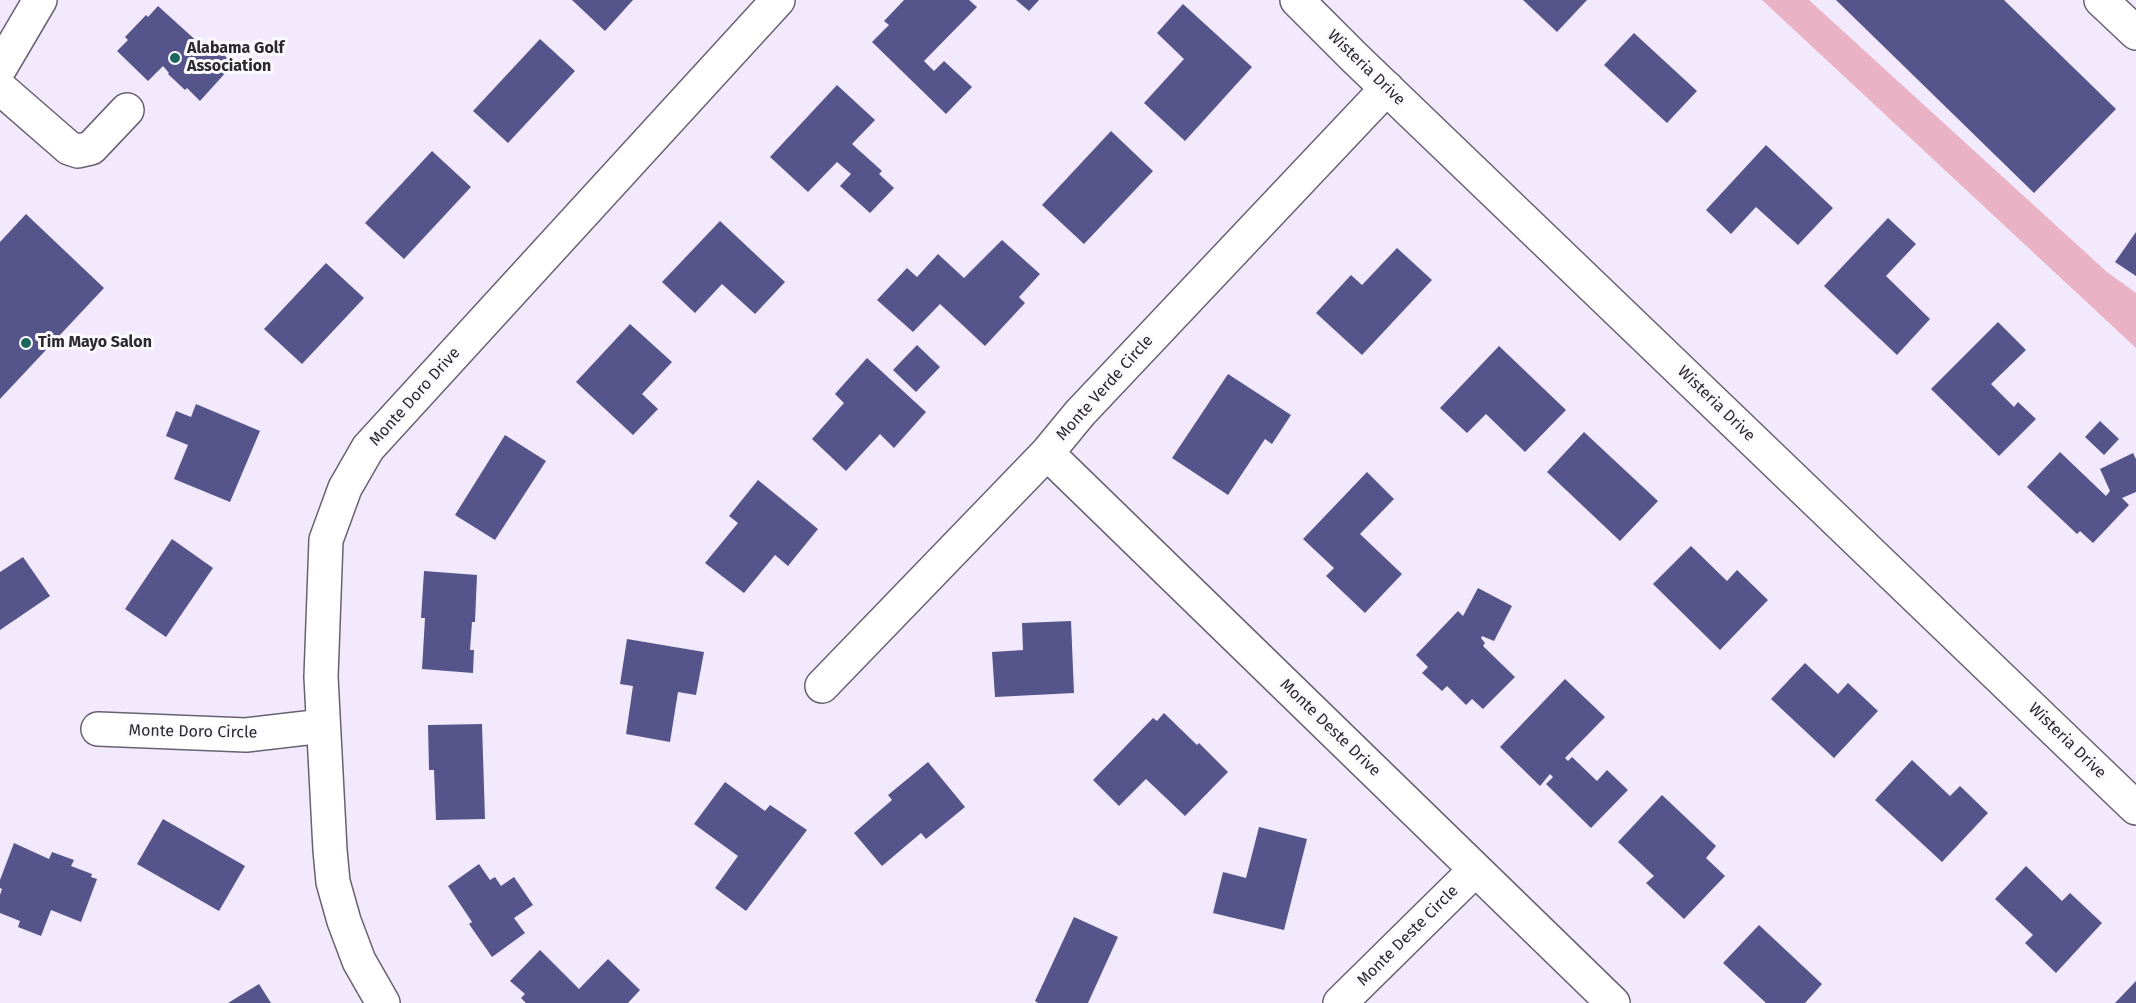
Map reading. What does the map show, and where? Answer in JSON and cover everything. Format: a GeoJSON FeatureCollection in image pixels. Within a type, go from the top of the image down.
{"type":"FeatureCollection","features":[{"type":"Feature","properties":{"kind":"street"},"geometry":{"type":"LineString","coordinates":[[0,68],[40,0]]}},
{"type":"Feature","properties":{"kind":"street","name":"Monte Doro Drive"},"geometry":{"type":"LineString","coordinates":[[383,1003],[359,961],[333,882],[321,677],[326,540],[345,488],[368,448],[778,0]]}},
{"type":"Feature","properties":{"kind":"street","name":"Wisteria Drive"},"geometry":{"type":"LineString","coordinates":[[1297,0],[2136,808]]}},
{"type":"Feature","properties":{"kind":"street"},"geometry":{"type":"LineString","coordinates":[[2101,0],[2136,33]]}},
{"type":"Feature","properties":{"kind":"street"},"geometry":{"type":"LineString","coordinates":[[0,88],[69,148],[78,151],[91,148],[127,110]]}},
{"type":"Feature","properties":{"kind":"street","name":"Monte Verde Circle"},"geometry":{"type":"LineString","coordinates":[[822,686],[1047,453],[1080,412],[1387,88]]}},
{"type":"Feature","properties":{"kind":"street","name":"Monte Deste Drive"},"geometry":{"type":"LineString","coordinates":[[1047,453],[1613,1003]]}},
{"type":"Feature","properties":{"kind":"street","name":"Monte Doro Circle"},"geometry":{"type":"LineString","coordinates":[[98,729],[246,735],[323,726]]}},
{"type":"Feature","properties":{"kind":"street","name":"Monte Deste Circle"},"geometry":{"type":"LineString","coordinates":[[1340,1003],[1475,870]]}},
{"type":"Feature","properties":{"kind":"shaded area"},"geometry":{"type":"Polygon","coordinates":[[[1762,0],[1809,0],[2107,272],[2136,293],[2136,348],[1762,0]]]}},
{"type":"Feature","properties":{"kind":"building"},"geometry":{"type":"Polygon","coordinates":[[[572,0],[633,0],[605,31],[572,0]]]}},
{"type":"Feature","properties":{"kind":"building"},"geometry":{"type":"Polygon","coordinates":[[[904,0],[969,0],[977,7],[924,61],[934,71],[944,61],[972,87],[946,114],[872,42],[889,25],[884,21],[904,0]]]}},
{"type":"Feature","properties":{"kind":"building"},"geometry":{"type":"Polygon","coordinates":[[[1016,0],[1039,0],[1029,11],[1016,0]]]}},
{"type":"Feature","properties":{"kind":"building"},"geometry":{"type":"Polygon","coordinates":[[[1523,0],[1587,0],[1557,32],[1523,0]]]}},
{"type":"Feature","properties":{"kind":"building"},"geometry":{"type":"Polygon","coordinates":[[[1836,0],[2004,0],[2116,109],[2034,193],[1836,0]]]}},
{"type":"Feature","properties":{"kind":"building"},"geometry":{"type":"Polygon","coordinates":[[[1183,4],[1252,67],[1185,141],[1144,103],[1184,59],[1157,33],[1183,4]]]}},
{"type":"Feature","properties":{"kind":"building","name":"Alabama Golf Association"},"geometry":{"type":"Polygon","coordinates":[[[158,6],[211,54],[217,48],[231,62],[225,68],[228,70],[200,101],[168,74],[163,66],[148,81],[117,51],[128,40],[125,37],[158,6]]]}},
{"type":"Feature","properties":{"kind":"building"},"geometry":{"type":"Polygon","coordinates":[[[1634,33],[1697,91],[1667,123],[1604,65],[1634,33]]]}},
{"type":"Feature","properties":{"kind":"building"},"geometry":{"type":"Polygon","coordinates":[[[540,39],[575,71],[508,143],[473,111],[540,39]]]}},
{"type":"Feature","properties":{"kind":"building"},"geometry":{"type":"Polygon","coordinates":[[[837,85],[875,120],[852,144],[882,171],[879,174],[894,188],[870,213],[840,186],[851,174],[837,162],[808,192],[770,157],[837,85]]]}},
{"type":"Feature","properties":{"kind":"building"},"geometry":{"type":"Polygon","coordinates":[[[1111,131],[1153,171],[1084,244],[1042,205],[1111,131]]]}},
{"type":"Feature","properties":{"kind":"building"},"geometry":{"type":"Polygon","coordinates":[[[1766,145],[1833,208],[1798,245],[1756,207],[1731,234],[1706,210],[1766,145]]]}},
{"type":"Feature","properties":{"kind":"building"},"geometry":{"type":"Polygon","coordinates":[[[432,151],[471,187],[404,259],[365,223],[432,151]]]}},
{"type":"Feature","properties":{"kind":"building","name":"Tim Mayo Salon"},"geometry":{"type":"Polygon","coordinates":[[[26,214],[104,288],[0,399],[0,242],[26,214]]]}},
{"type":"Feature","properties":{"kind":"building"},"geometry":{"type":"Polygon","coordinates":[[[1888,218],[1916,244],[1886,276],[1930,319],[1897,355],[1824,286],[1888,218]]]}},
{"type":"Feature","properties":{"kind":"building"},"geometry":{"type":"Polygon","coordinates":[[[720,221],[785,282],[755,314],[722,284],[695,313],[662,282],[720,221]]]}},
{"type":"Feature","properties":{"kind":"building"},"geometry":{"type":"Polygon","coordinates":[[[2136,232],[2136,276],[2115,262],[2136,232]]]}},
{"type":"Feature","properties":{"kind":"building"},"geometry":{"type":"Polygon","coordinates":[[[1002,240],[1040,274],[1019,297],[1025,303],[985,346],[940,304],[913,332],[877,300],[907,268],[917,277],[938,254],[964,278],[1002,240]]]}},
{"type":"Feature","properties":{"kind":"building"},"geometry":{"type":"Polygon","coordinates":[[[1397,248],[1432,280],[1362,355],[1316,313],[1351,275],[1362,285],[1397,248]]]}},
{"type":"Feature","properties":{"kind":"building"},"geometry":{"type":"Polygon","coordinates":[[[326,263],[364,298],[302,364],[264,329],[326,263]]]}},
{"type":"Feature","properties":{"kind":"building"},"geometry":{"type":"Polygon","coordinates":[[[1998,322],[2026,350],[1991,384],[2014,407],[2018,402],[2036,419],[1999,456],[1931,389],[1998,322]]]}},
{"type":"Feature","properties":{"kind":"building"},"geometry":{"type":"Polygon","coordinates":[[[630,324],[672,362],[642,394],[658,409],[633,435],[576,382],[630,324]]]}},
{"type":"Feature","properties":{"kind":"building"},"geometry":{"type":"Polygon","coordinates":[[[917,345],[940,367],[916,392],[893,370],[917,345]]]}},
{"type":"Feature","properties":{"kind":"building"},"geometry":{"type":"Polygon","coordinates":[[[1499,346],[1566,410],[1525,452],[1486,414],[1467,433],[1440,408],[1499,346]]]}},
{"type":"Feature","properties":{"kind":"building"},"geometry":{"type":"Polygon","coordinates":[[[867,358],[926,412],[894,448],[880,434],[846,471],[812,439],[844,403],[835,394],[867,358]]]}},
{"type":"Feature","properties":{"kind":"building"},"geometry":{"type":"Polygon","coordinates":[[[1228,374],[1291,415],[1272,444],[1265,439],[1228,495],[1172,458],[1228,374]]]}},
{"type":"Feature","properties":{"kind":"building"},"geometry":{"type":"Polygon","coordinates":[[[196,404],[260,431],[230,502],[174,479],[188,445],[166,436],[176,411],[191,417],[196,404]]]}},
{"type":"Feature","properties":{"kind":"building"},"geometry":{"type":"Polygon","coordinates":[[[2100,421],[2119,439],[2104,455],[2085,437],[2100,421]]]}},
{"type":"Feature","properties":{"kind":"building"},"geometry":{"type":"Polygon","coordinates":[[[1584,432],[1658,501],[1620,541],[1547,472],[1584,432]]]}},
{"type":"Feature","properties":{"kind":"building"},"geometry":{"type":"Polygon","coordinates":[[[505,435],[546,461],[495,540],[455,515],[505,435]]]}},
{"type":"Feature","properties":{"kind":"building"},"geometry":{"type":"Polygon","coordinates":[[[2060,452],[2106,496],[2110,491],[2100,469],[2133,453],[2136,459],[2136,492],[2122,498],[2129,505],[2093,543],[2080,531],[2077,534],[2027,487],[2060,452]]]}},
{"type":"Feature","properties":{"kind":"building"},"geometry":{"type":"Polygon","coordinates":[[[1367,472],[1394,499],[1360,534],[1402,574],[1365,613],[1326,576],[1334,568],[1303,539],[1367,472]]]}},
{"type":"Feature","properties":{"kind":"building"},"geometry":{"type":"Polygon","coordinates":[[[758,480],[818,529],[788,566],[775,555],[744,593],[705,563],[738,523],[729,516],[758,480]]]}},
{"type":"Feature","properties":{"kind":"building"},"geometry":{"type":"Polygon","coordinates":[[[172,539],[213,568],[166,637],[125,609],[172,539]]]}},
{"type":"Feature","properties":{"kind":"building"},"geometry":{"type":"Polygon","coordinates":[[[1691,546],[1727,581],[1737,570],[1768,600],[1720,650],[1653,584],[1691,546]]]}},
{"type":"Feature","properties":{"kind":"building"},"geometry":{"type":"Polygon","coordinates":[[[23,557],[50,596],[0,630],[0,572],[23,557]]]}},
{"type":"Feature","properties":{"kind":"building"},"geometry":{"type":"Polygon","coordinates":[[[424,571],[477,575],[475,622],[472,622],[470,650],[474,650],[473,673],[422,669],[425,618],[421,618],[424,571]]]}},
{"type":"Feature","properties":{"kind":"building"},"geometry":{"type":"Polygon","coordinates":[[[1478,588],[1512,606],[1494,641],[1482,636],[1481,638],[1485,643],[1483,646],[1515,677],[1483,709],[1472,699],[1466,705],[1447,686],[1442,691],[1422,673],[1428,667],[1416,655],[1458,611],[1463,616],[1478,588]]]}},
{"type":"Feature","properties":{"kind":"building"},"geometry":{"type":"Polygon","coordinates":[[[1071,621],[1074,693],[995,697],[992,652],[1023,650],[1022,623],[1071,621]]]}},
{"type":"Feature","properties":{"kind":"building"},"geometry":{"type":"Polygon","coordinates":[[[627,639],[704,652],[696,695],[678,692],[670,742],[626,734],[633,686],[620,684],[627,639]]]}},
{"type":"Feature","properties":{"kind":"building"},"geometry":{"type":"Polygon","coordinates":[[[1805,663],[1838,694],[1848,683],[1878,711],[1834,758],[1771,699],[1805,663]]]}},
{"type":"Feature","properties":{"kind":"building"},"geometry":{"type":"Polygon","coordinates":[[[1565,679],[1605,717],[1565,758],[1568,761],[1572,757],[1597,781],[1607,770],[1628,790],[1591,828],[1546,784],[1553,777],[1550,774],[1540,786],[1500,747],[1565,679]]]}},
{"type":"Feature","properties":{"kind":"building"},"geometry":{"type":"Polygon","coordinates":[[[1164,713],[1228,772],[1185,816],[1146,779],[1119,806],[1093,780],[1153,718],[1157,721],[1164,713]]]}},
{"type":"Feature","properties":{"kind":"building"},"geometry":{"type":"Polygon","coordinates":[[[482,724],[485,819],[436,820],[434,770],[429,770],[428,725],[482,724]]]}},
{"type":"Feature","properties":{"kind":"building"},"geometry":{"type":"Polygon","coordinates":[[[1912,760],[1950,796],[1960,786],[1988,813],[1942,862],[1875,800],[1912,760]]]}},
{"type":"Feature","properties":{"kind":"building"},"geometry":{"type":"Polygon","coordinates":[[[928,762],[965,807],[926,839],[921,833],[882,866],[854,833],[892,800],[888,795],[928,762]]]}},
{"type":"Feature","properties":{"kind":"building"},"geometry":{"type":"Polygon","coordinates":[[[725,782],[765,811],[770,805],[807,830],[746,911],[715,888],[738,856],[694,824],[725,782]]]}},
{"type":"Feature","properties":{"kind":"building"},"geometry":{"type":"Polygon","coordinates":[[[1662,795],[1716,846],[1706,858],[1725,876],[1684,919],[1646,883],[1654,876],[1618,842],[1662,795]]]}},
{"type":"Feature","properties":{"kind":"building"},"geometry":{"type":"Polygon","coordinates":[[[163,819],[245,866],[219,911],[137,864],[163,819]]]}},
{"type":"Feature","properties":{"kind":"building"},"geometry":{"type":"Polygon","coordinates":[[[1259,827],[1307,839],[1284,930],[1213,913],[1223,872],[1246,878],[1259,827]]]}},
{"type":"Feature","properties":{"kind":"building"},"geometry":{"type":"Polygon","coordinates":[[[14,843],[49,859],[52,852],[74,860],[71,866],[92,874],[91,877],[97,879],[81,922],[51,910],[41,936],[18,927],[20,921],[0,913],[2,889],[0,880],[14,843]]]}},
{"type":"Feature","properties":{"kind":"building"},"geometry":{"type":"Polygon","coordinates":[[[479,864],[490,880],[495,877],[501,886],[514,877],[533,905],[514,918],[525,933],[492,957],[469,924],[472,922],[448,886],[479,864]]]}},
{"type":"Feature","properties":{"kind":"building"},"geometry":{"type":"Polygon","coordinates":[[[2026,866],[2062,901],[2070,893],[2102,923],[2056,973],[2025,943],[2033,935],[1995,899],[2026,866]]]}},
{"type":"Feature","properties":{"kind":"building"},"geometry":{"type":"Polygon","coordinates":[[[1074,917],[1118,937],[1088,1003],[1038,1003],[1035,1001],[1074,917]]]}},
{"type":"Feature","properties":{"kind":"building"},"geometry":{"type":"Polygon","coordinates":[[[1759,925],[1822,984],[1805,1003],[1766,1003],[1723,963],[1759,925]]]}},
{"type":"Feature","properties":{"kind":"building"},"geometry":{"type":"Polygon","coordinates":[[[540,950],[579,989],[608,959],[640,990],[628,1003],[526,1003],[521,998],[525,994],[510,981],[540,950]]]}},
{"type":"Feature","properties":{"kind":"building"},"geometry":{"type":"Polygon","coordinates":[[[2136,981],[2136,1003],[2115,1003],[2136,981]]]}},
{"type":"Feature","properties":{"kind":"building"},"geometry":{"type":"Polygon","coordinates":[[[259,984],[271,1003],[228,1003],[259,984]]]}},
{"type":"Feature","properties":{"kind":"place","name":"Alabama Golf Association"},"geometry":{"type":"Point","coordinates":[175,58]}},
{"type":"Feature","properties":{"kind":"place","name":"Tim Mayo Salon"},"geometry":{"type":"Point","coordinates":[26,343]}}]}
